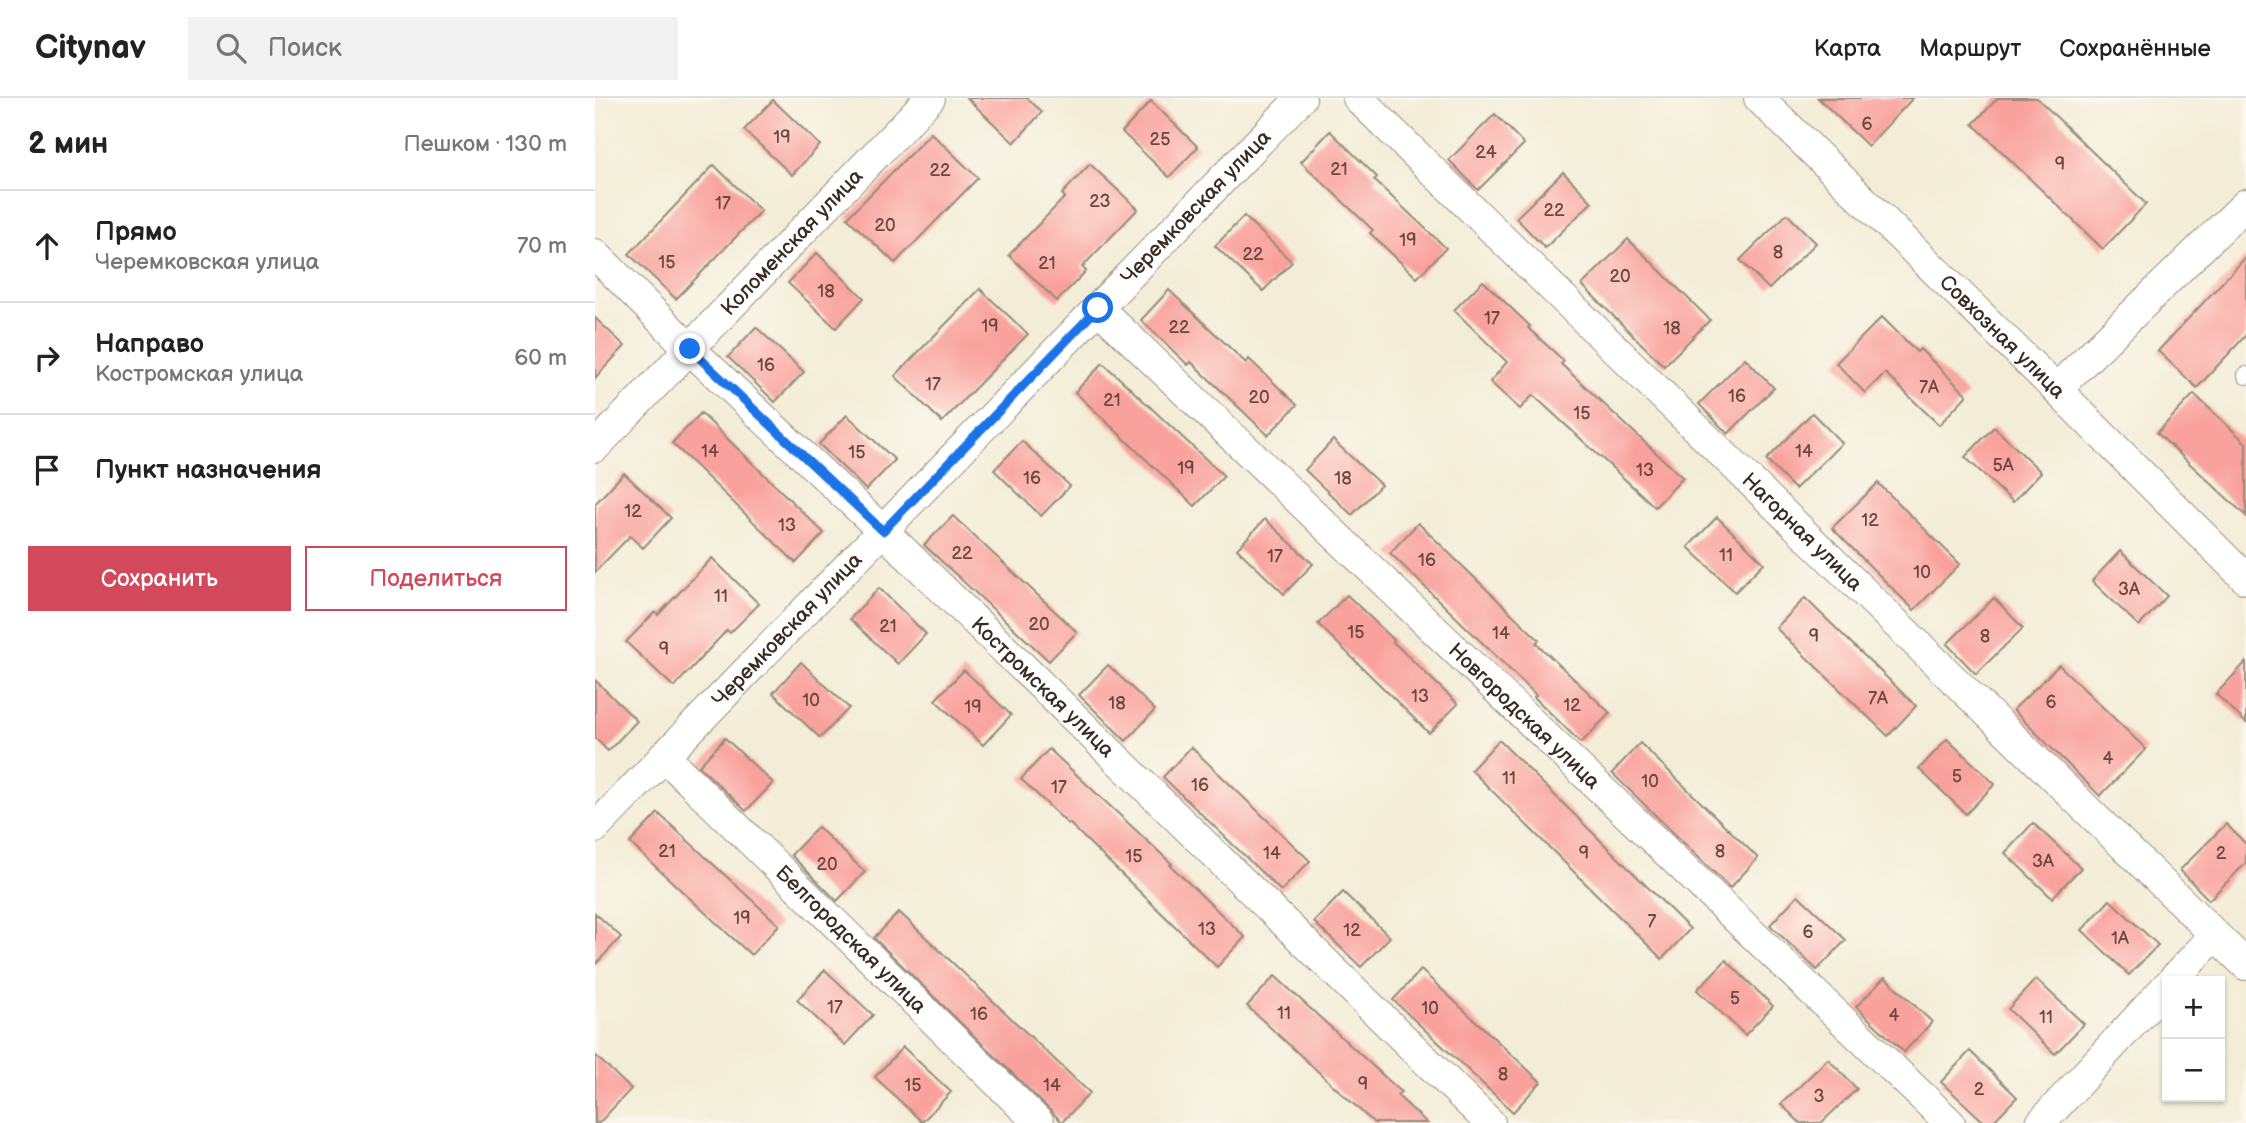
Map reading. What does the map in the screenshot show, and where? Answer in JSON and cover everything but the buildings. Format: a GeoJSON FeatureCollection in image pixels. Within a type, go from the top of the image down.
{"type":"FeatureCollection","features":[{"type":"Feature","properties":{"kind":"street","name":"Коломенская улица"},"geometry":{"type":"LineString","coordinates":[[595,447],[930,98]]}},
{"type":"Feature","properties":{"kind":"street","name":"Черемковская улица"},"geometry":{"type":"LineString","coordinates":[[595,828],[1301,98]]}},
{"type":"Feature","properties":{"kind":"street","name":"Нагорная улица"},"geometry":{"type":"LineString","coordinates":[[1358,98],[2246,965]]}},
{"type":"Feature","properties":{"kind":"street","name":"Совхозная улица"},"geometry":{"type":"LineString","coordinates":[[1759,98],[2246,579]]}},
{"type":"Feature","properties":{"kind":"street"},"geometry":{"type":"LineString","coordinates":[[2056,389],[2246,204]]}},
{"type":"Feature","properties":{"kind":"street","name":"Костромская улица"},"geometry":{"type":"LineString","coordinates":[[595,254],[1490,1123]]}},
{"type":"Feature","properties":{"kind":"street","name":"Новгородская улица"},"geometry":{"type":"LineString","coordinates":[[1098,308],[1950,1123]]}},
{"type":"Feature","properties":{"kind":"street","name":"Белгородская улица"},"geometry":{"type":"LineString","coordinates":[[664,756],[1039,1123]]}},
{"type":"Feature","properties":{"kind":"street"},"geometry":{"type":"LineString","coordinates":[[2177,976],[2215,935]]}},
{"type":"Feature","properties":{"kind":"street"},"geometry":{"type":"LineString","coordinates":[[2041,1123],[2162,991]]}},
{"type":"Feature","properties":{"kind":"route"},"geometry":{"type":"LineString","coordinates":[[690,349],[883,531],[1098,308]]}}]}
